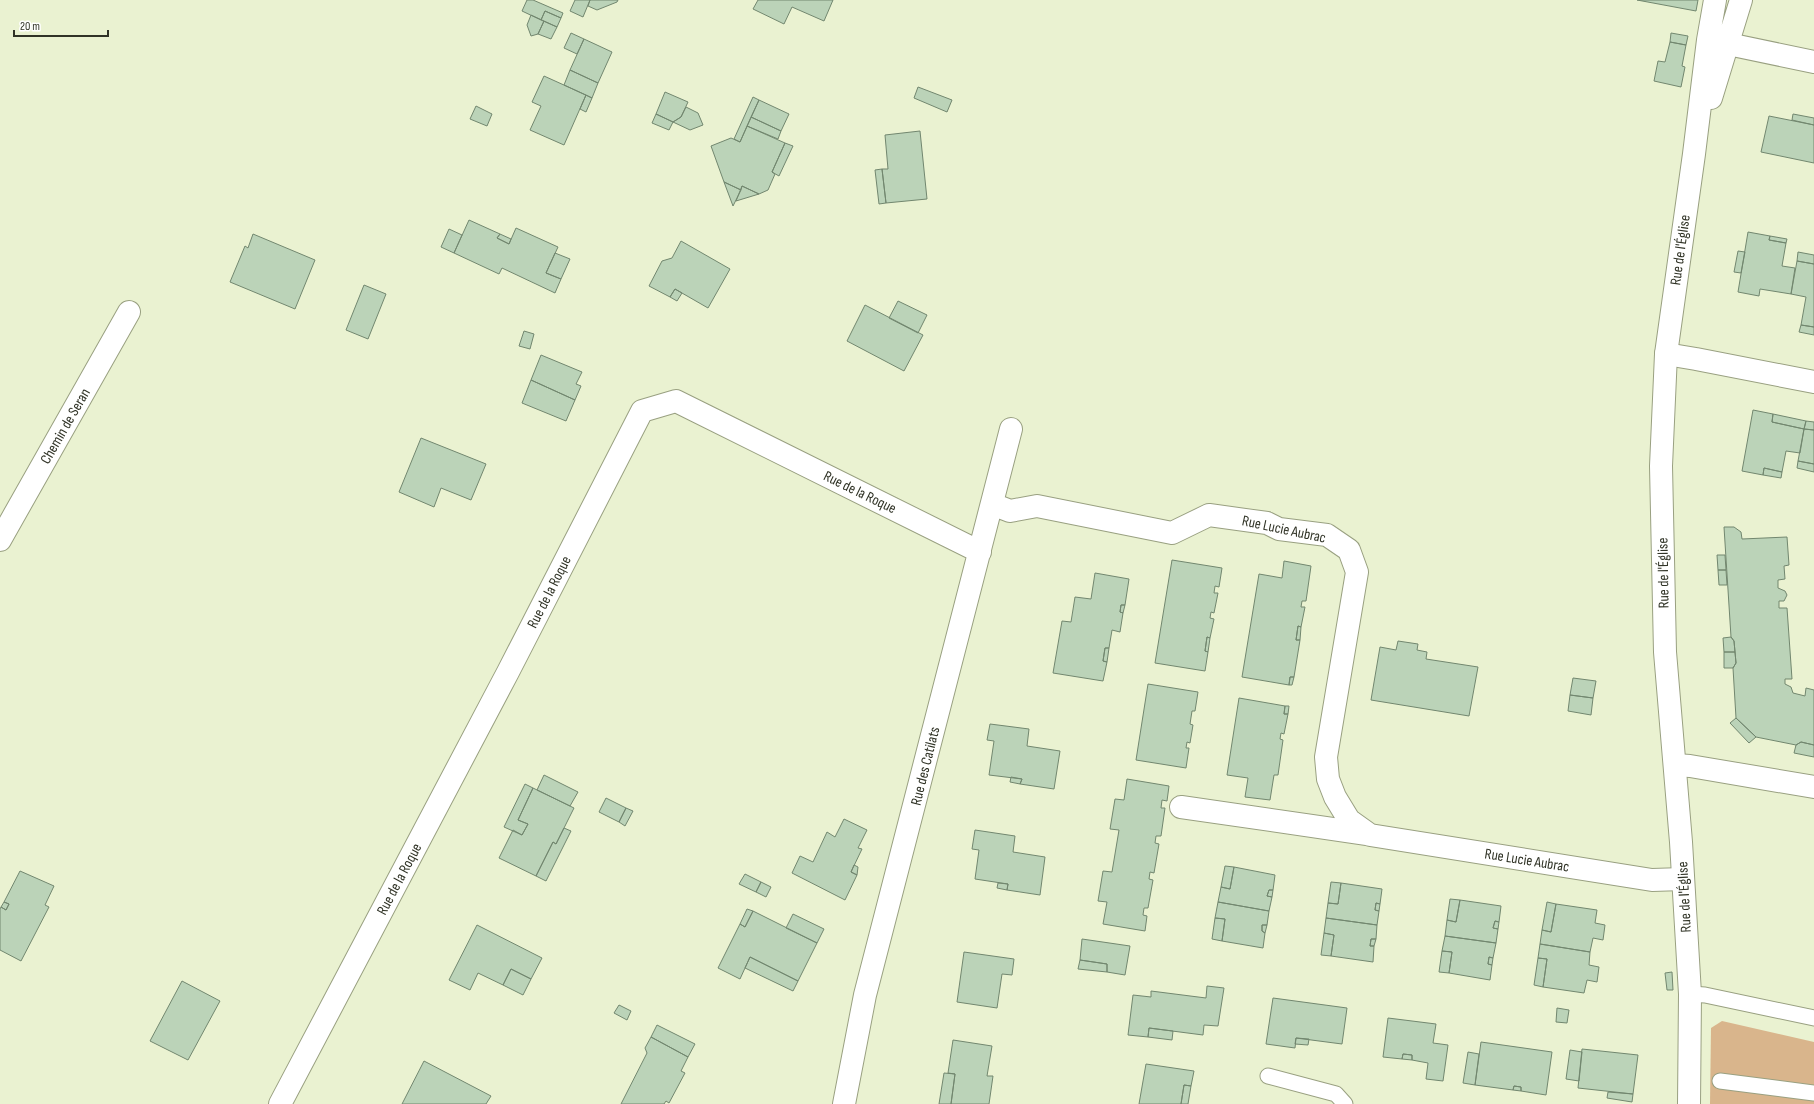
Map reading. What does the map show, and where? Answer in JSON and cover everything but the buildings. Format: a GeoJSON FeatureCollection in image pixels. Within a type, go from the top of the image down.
{"type":"FeatureCollection","features":[{"type":"Feature","properties":{"kind":"street","name":"Rue de l'Église"},"geometry":{"type":"LineString","coordinates":[[1689,1104],[1690,994],[1675,765],[1665,652],[1661,466],[1666,354],[1694,154],[1718,42],[1715,0]]}},
{"type":"Feature","properties":{"kind":"street","name":"Rue de l'Église"},"geometry":{"type":"LineString","coordinates":[[1718,42],[1741,0]]}},
{"type":"Feature","properties":{"kind":"street"},"geometry":{"type":"LineString","coordinates":[[1718,42],[1814,62]]}},
{"type":"Feature","properties":{"kind":"street","name":"Chemin de Seran"},"geometry":{"type":"LineString","coordinates":[[0,540],[129,312]]}},
{"type":"Feature","properties":{"kind":"street"},"geometry":{"type":"LineString","coordinates":[[1666,354],[1814,382]]}},
{"type":"Feature","properties":{"kind":"street","name":"Rue de la Roque"},"geometry":{"type":"LineString","coordinates":[[280,1104],[508,672],[642,411],[676,401],[980,552]]}},
{"type":"Feature","properties":{"kind":"street","name":"Rue des Catilats"},"geometry":{"type":"LineString","coordinates":[[844,1104],[865,995],[1011,429]]}},
{"type":"Feature","properties":{"kind":"street","name":"Rue Lucie Aubrac"},"geometry":{"type":"LineString","coordinates":[[992,504],[1010,511],[1037,506],[1172,533],[1209,515],[1267,523],[1279,529],[1327,535],[1348,550],[1357,572],[1326,757],[1328,779],[1335,797],[1349,820],[1370,835]]}},
{"type":"Feature","properties":{"kind":"street"},"geometry":{"type":"LineString","coordinates":[[1675,765],[1690,766],[1814,787]]}},
{"type":"Feature","properties":{"kind":"street","name":"Rue Lucie Aubrac"},"geometry":{"type":"LineString","coordinates":[[1181,807],[1370,835],[1652,880],[1683,880]]}},
{"type":"Feature","properties":{"kind":"lane"},"geometry":{"type":"LineString","coordinates":[[1690,994],[1705,995],[1814,1018]]}},
{"type":"Feature","properties":{"kind":"lane"},"geometry":{"type":"LineString","coordinates":[[1268,1076],[1336,1094],[1345,1104]]}},
{"type":"Feature","properties":{"kind":"lane"},"geometry":{"type":"LineString","coordinates":[[1720,1081],[1814,1093]]}},
{"type":"Feature","properties":{"kind":"shaded area"},"geometry":{"type":"Polygon","coordinates":[[[1722,1021],[1814,1042],[1814,1104],[1710,1104],[1711,1028],[1722,1021]]]}}]}
